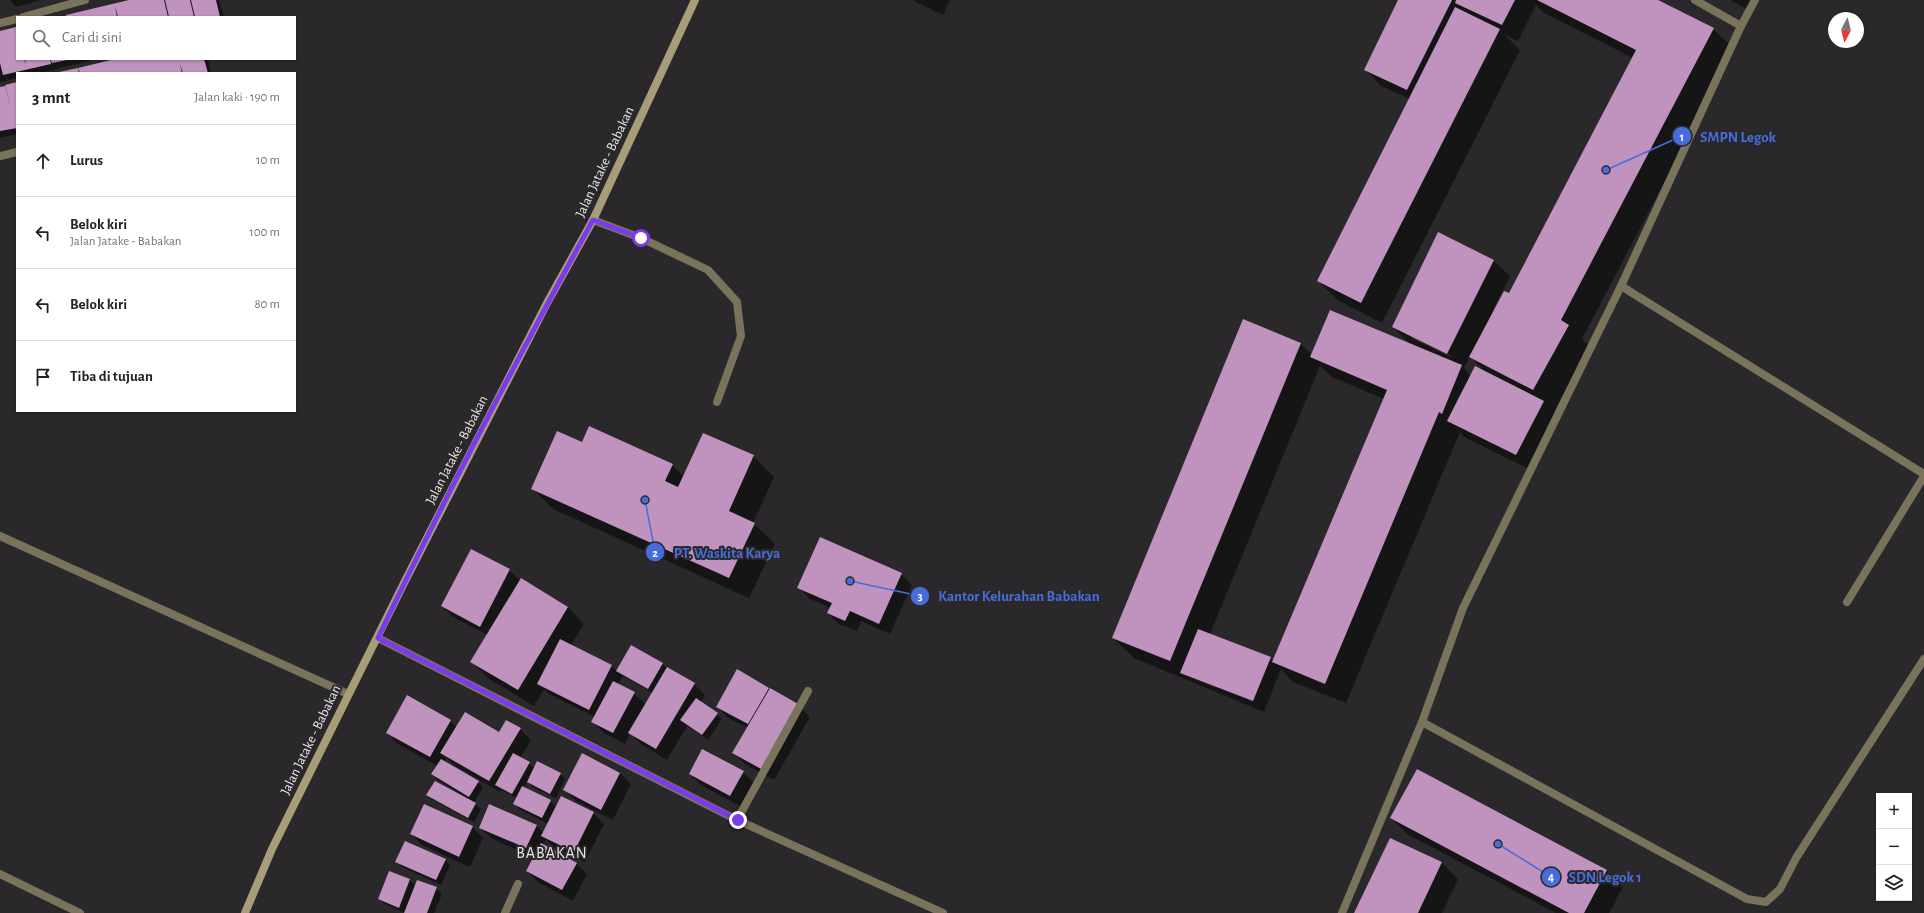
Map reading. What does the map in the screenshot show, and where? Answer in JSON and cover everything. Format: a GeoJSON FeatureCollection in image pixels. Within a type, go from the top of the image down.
{"type":"FeatureCollection","features":[{"type":"Feature","properties":{"kind":"main road","name":"Jalan Jatake - Babakan"},"geometry":{"type":"LineString","coordinates":[[245,913],[272,849],[348,694],[544,311],[593,220],[695,0]]}},
{"type":"Feature","properties":{"kind":"street"},"geometry":{"type":"LineString","coordinates":[[27,16],[85,0]]}},
{"type":"Feature","properties":{"kind":"street"},"geometry":{"type":"LineString","coordinates":[[1695,0],[1740,26]]}},
{"type":"Feature","properties":{"kind":"street"},"geometry":{"type":"LineString","coordinates":[[1342,913],[1422,722],[1463,608],[1621,286],[1740,26],[1755,0]]}},
{"type":"Feature","properties":{"kind":"street"},"geometry":{"type":"LineString","coordinates":[[0,23],[16,19]]}},
{"type":"Feature","properties":{"kind":"street"},"geometry":{"type":"LineString","coordinates":[[0,156],[16,152]]}},
{"type":"Feature","properties":{"kind":"street"},"geometry":{"type":"LineString","coordinates":[[593,220],[641,238],[708,270],[737,302],[741,336],[717,402]]}},
{"type":"Feature","properties":{"kind":"street"},"geometry":{"type":"LineString","coordinates":[[1621,286],[1924,475],[1846,602]]}},
{"type":"Feature","properties":{"kind":"street"},"geometry":{"type":"LineString","coordinates":[[0,536],[348,694]]}},
{"type":"Feature","properties":{"kind":"street"},"geometry":{"type":"LineString","coordinates":[[378,638],[738,820],[943,913]]}},
{"type":"Feature","properties":{"kind":"street"},"geometry":{"type":"LineString","coordinates":[[1422,722],[1747,899],[1766,902],[1780,889],[1796,858],[1924,659]]}},
{"type":"Feature","properties":{"kind":"street"},"geometry":{"type":"LineString","coordinates":[[738,820],[808,691]]}},
{"type":"Feature","properties":{"kind":"street"},"geometry":{"type":"LineString","coordinates":[[0,874],[80,913]]}},
{"type":"Feature","properties":{"kind":"street"},"geometry":{"type":"LineString","coordinates":[[505,913],[518,884]]}},
{"type":"Feature","properties":{"kind":"building"},"geometry":{"type":"Polygon","coordinates":[[[129,0],[164,0],[168,16],[118,16],[115,6],[117,16],[66,15],[129,0]]]}},
{"type":"Feature","properties":{"kind":"building"},"geometry":{"type":"Polygon","coordinates":[[[165,0],[190,0],[194,16],[169,16],[165,0]]]}},
{"type":"Feature","properties":{"kind":"building"},"geometry":{"type":"Polygon","coordinates":[[[191,0],[216,0],[220,16],[195,16],[191,0]]]}},
{"type":"Feature","properties":{"kind":"building"},"geometry":{"type":"Polygon","coordinates":[[[1398,0],[1452,0],[1407,90],[1364,70],[1398,0]]]}},
{"type":"Feature","properties":{"kind":"building"},"geometry":{"type":"Polygon","coordinates":[[[1456,0],[1515,0],[1502,25],[1455,3],[1456,0]]]}},
{"type":"Feature","properties":{"kind":"building"},"geometry":{"type":"Polygon","coordinates":[[[1537,0],[1658,0],[1714,28],[1561,320],[1569,325],[1533,390],[1469,357],[1504,291],[1509,293],[1636,50],[1537,0]]]}},
{"type":"Feature","properties":{"kind":"building"},"geometry":{"type":"Polygon","coordinates":[[[1455,7],[1500,29],[1361,303],[1317,281],[1455,7]]]}},
{"type":"Feature","properties":{"kind":"building"},"geometry":{"type":"Polygon","coordinates":[[[16,27],[16,60],[24,60],[26,64],[25,60],[50,60],[51,64],[3,75],[0,63],[0,31],[16,27]]]}},
{"type":"Feature","properties":{"kind":"building"},"geometry":{"type":"Polygon","coordinates":[[[50,60],[67,60],[52,63],[50,60]]]}},
{"type":"Feature","properties":{"kind":"building"},"geometry":{"type":"Polygon","coordinates":[[[111,60],[204,60],[208,72],[183,72],[180,64],[182,72],[80,72],[78,68],[111,60]]]}},
{"type":"Feature","properties":{"kind":"building"},"geometry":{"type":"Polygon","coordinates":[[[78,68],[79,72],[59,72],[78,68]]]}},
{"type":"Feature","properties":{"kind":"building"},"geometry":{"type":"Polygon","coordinates":[[[16,82],[16,128],[0,131],[0,87],[5,86],[11,108],[5,85],[16,82]]]}},
{"type":"Feature","properties":{"kind":"building"},"geometry":{"type":"Polygon","coordinates":[[[1438,232],[1494,260],[1447,354],[1392,327],[1438,232]]]}},
{"type":"Feature","properties":{"kind":"building"},"geometry":{"type":"Polygon","coordinates":[[[1330,310],[1462,365],[1442,414],[1439,412],[1325,684],[1272,662],[1387,390],[1310,357],[1330,310]]]}},
{"type":"Feature","properties":{"kind":"building"},"geometry":{"type":"Polygon","coordinates":[[[1243,319],[1301,343],[1170,661],[1112,638],[1243,319]]]}},
{"type":"Feature","properties":{"kind":"building"},"geometry":{"type":"Polygon","coordinates":[[[1475,366],[1544,401],[1516,455],[1447,421],[1475,366]]]}},
{"type":"Feature","properties":{"kind":"building"},"geometry":{"type":"Polygon","coordinates":[[[589,426],[673,464],[665,481],[678,487],[703,433],[754,455],[729,511],[755,523],[729,578],[531,489],[557,431],[582,442],[589,426]]]}},
{"type":"Feature","properties":{"kind":"building"},"geometry":{"type":"Polygon","coordinates":[[[820,537],[902,573],[879,624],[850,611],[845,621],[827,613],[832,603],[797,588],[820,537]]]}},
{"type":"Feature","properties":{"kind":"building"},"geometry":{"type":"Polygon","coordinates":[[[471,549],[510,569],[480,627],[441,606],[471,549]]]}},
{"type":"Feature","properties":{"kind":"building"},"geometry":{"type":"Polygon","coordinates":[[[521,578],[568,607],[518,690],[470,662],[521,578]]]}},
{"type":"Feature","properties":{"kind":"building"},"geometry":{"type":"Polygon","coordinates":[[[1198,629],[1271,657],[1253,701],[1180,673],[1198,629]]]}},
{"type":"Feature","properties":{"kind":"building"},"geometry":{"type":"Polygon","coordinates":[[[560,639],[612,665],[589,710],[537,684],[560,639]]]}},
{"type":"Feature","properties":{"kind":"building"},"geometry":{"type":"Polygon","coordinates":[[[631,645],[663,663],[648,689],[616,671],[631,645]]]}},
{"type":"Feature","properties":{"kind":"building"},"geometry":{"type":"Polygon","coordinates":[[[667,667],[695,683],[656,749],[628,733],[667,667]]]}},
{"type":"Feature","properties":{"kind":"building"},"geometry":{"type":"Polygon","coordinates":[[[737,669],[769,688],[748,724],[716,707],[737,669]]]}},
{"type":"Feature","properties":{"kind":"building"},"geometry":{"type":"Polygon","coordinates":[[[613,681],[635,692],[613,733],[591,722],[613,681]]]}},
{"type":"Feature","properties":{"kind":"building"},"geometry":{"type":"Polygon","coordinates":[[[770,688],[800,705],[763,770],[732,753],[770,688]]]}},
{"type":"Feature","properties":{"kind":"building"},"geometry":{"type":"Polygon","coordinates":[[[407,695],[451,720],[430,757],[386,733],[407,695]]]}},
{"type":"Feature","properties":{"kind":"building"},"geometry":{"type":"Polygon","coordinates":[[[696,698],[718,713],[702,735],[680,720],[696,698]]]}},
{"type":"Feature","properties":{"kind":"building"},"geometry":{"type":"Polygon","coordinates":[[[465,712],[499,732],[506,720],[521,728],[489,781],[440,753],[465,712]]]}},
{"type":"Feature","properties":{"kind":"building"},"geometry":{"type":"Polygon","coordinates":[[[702,749],[744,771],[730,796],[689,774],[702,749]]]}},
{"type":"Feature","properties":{"kind":"building"},"geometry":{"type":"Polygon","coordinates":[[[513,753],[530,762],[512,794],[495,785],[513,753]]]}},
{"type":"Feature","properties":{"kind":"building"},"geometry":{"type":"Polygon","coordinates":[[[582,753],[620,773],[601,810],[563,790],[582,753]]]}},
{"type":"Feature","properties":{"kind":"building"},"geometry":{"type":"Polygon","coordinates":[[[441,759],[479,781],[469,797],[431,774],[441,759]]]}},
{"type":"Feature","properties":{"kind":"building"},"geometry":{"type":"Polygon","coordinates":[[[537,761],[561,773],[550,794],[527,782],[537,761]]]}},
{"type":"Feature","properties":{"kind":"building"},"geometry":{"type":"Polygon","coordinates":[[[1417,769],[1607,870],[1584,913],[1569,913],[1390,818],[1417,769]]]}},
{"type":"Feature","properties":{"kind":"building"},"geometry":{"type":"Polygon","coordinates":[[[435,781],[476,803],[468,818],[426,795],[435,781]]]}},
{"type":"Feature","properties":{"kind":"building"},"geometry":{"type":"Polygon","coordinates":[[[522,786],[551,800],[542,818],[513,804],[522,786]]]}},
{"type":"Feature","properties":{"kind":"building"},"geometry":{"type":"Polygon","coordinates":[[[561,796],[594,812],[574,852],[541,836],[561,796]]]}},
{"type":"Feature","properties":{"kind":"building"},"geometry":{"type":"Polygon","coordinates":[[[424,804],[473,826],[459,857],[410,834],[424,804]]]}},
{"type":"Feature","properties":{"kind":"building"},"geometry":{"type":"Polygon","coordinates":[[[489,804],[537,825],[526,848],[479,828],[489,804]]]}},
{"type":"Feature","properties":{"kind":"building"},"geometry":{"type":"Polygon","coordinates":[[[1390,838],[1442,862],[1418,913],[1354,913],[1390,838]]]}},
{"type":"Feature","properties":{"kind":"building"},"geometry":{"type":"Polygon","coordinates":[[[405,841],[446,859],[436,880],[395,862],[405,841]]]}},
{"type":"Feature","properties":{"kind":"building"},"geometry":{"type":"Polygon","coordinates":[[[541,843],[577,863],[562,890],[526,871],[541,843]]]}},
{"type":"Feature","properties":{"kind":"building"},"geometry":{"type":"Polygon","coordinates":[[[389,871],[410,879],[399,908],[378,899],[389,871]]]}},
{"type":"Feature","properties":{"kind":"building"},"geometry":{"type":"Polygon","coordinates":[[[417,880],[437,887],[427,913],[404,913],[417,880]]]}},
{"type":"Feature","properties":{"kind":"place","name":"SMPN Legok"},"geometry":{"type":"Point","coordinates":[1606,170]}},
{"type":"Feature","properties":{"kind":"place","name":"PT. Waskita Karya"},"geometry":{"type":"Point","coordinates":[645,500]}},
{"type":"Feature","properties":{"kind":"place","name":"Kantor Kelurahan Babakan"},"geometry":{"type":"Point","coordinates":[850,581]}},
{"type":"Feature","properties":{"kind":"place","name":"SDN Legok 1"},"geometry":{"type":"Point","coordinates":[1498,844]}},
{"type":"Feature","properties":{"kind":"district","name":"BABAKAN"},"geometry":{"type":"Point","coordinates":[552,853]}},
{"type":"Feature","properties":{"kind":"route"},"geometry":{"type":"LineString","coordinates":[[641,238],[593,220],[405,581],[378,638],[738,820]]}}]}
